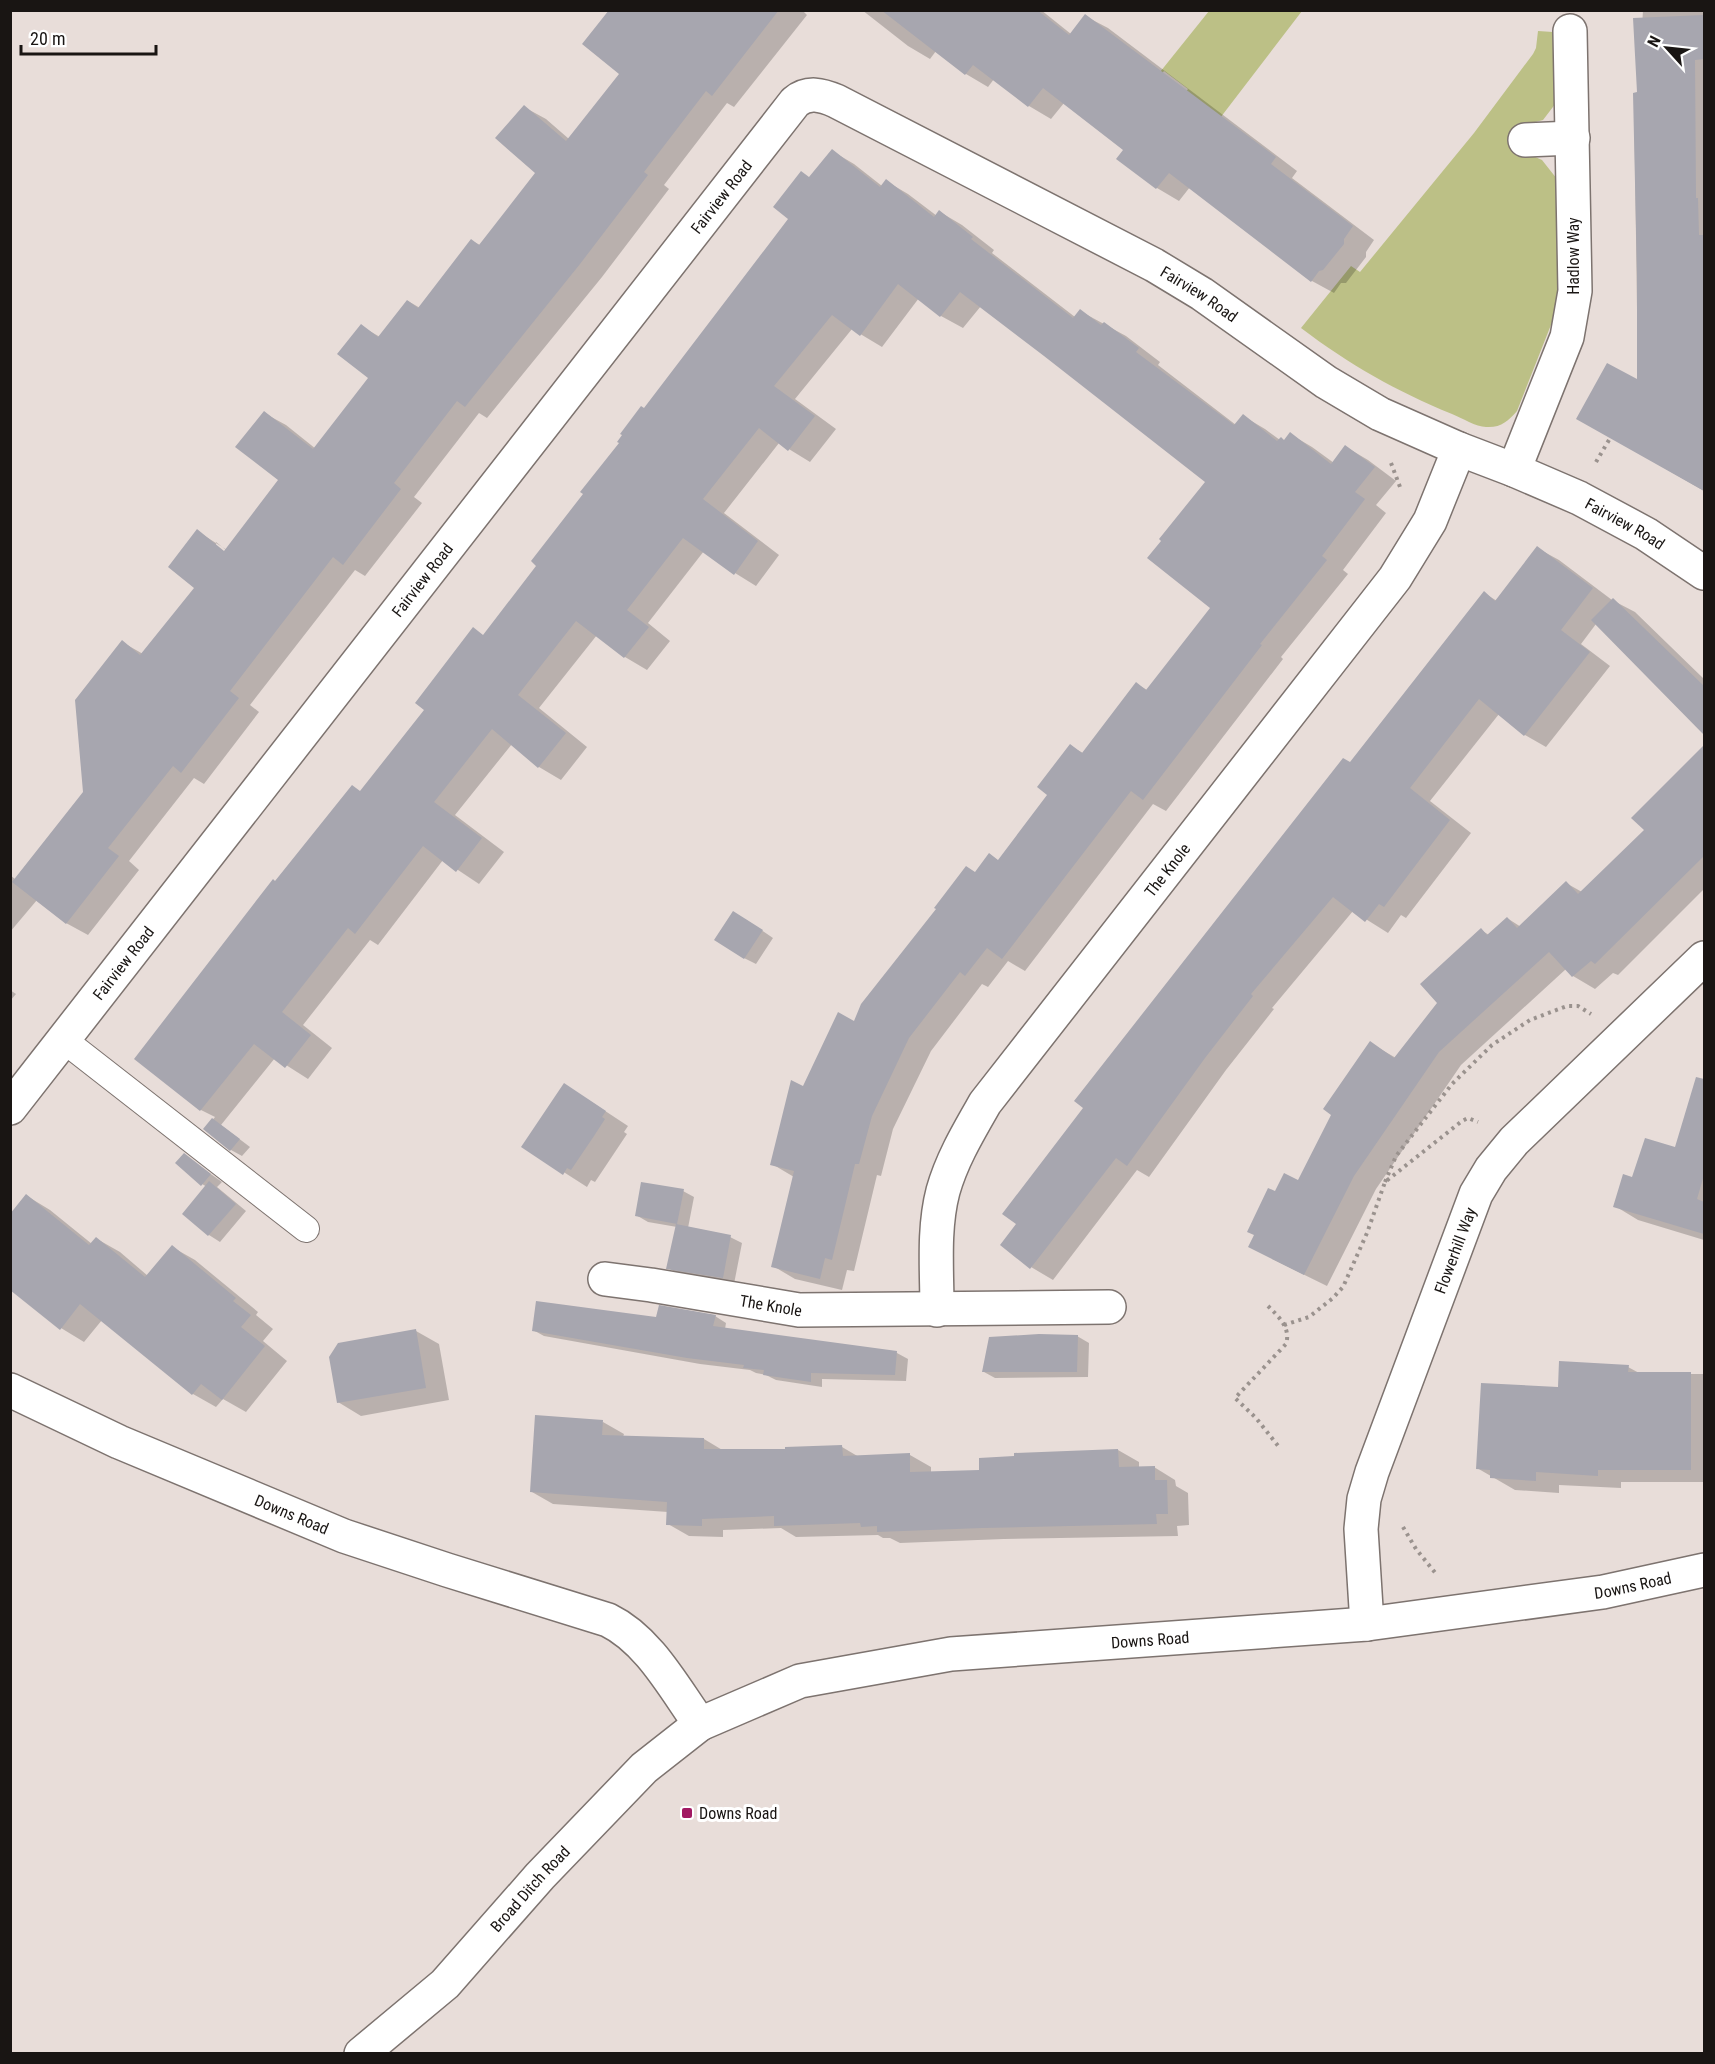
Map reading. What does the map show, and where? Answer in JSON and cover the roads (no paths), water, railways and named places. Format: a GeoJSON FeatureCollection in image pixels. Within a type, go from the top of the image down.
{"type":"FeatureCollection","features":[{"type":"Feature","properties":{"kind":"street","name":"Hadlow Way"},"geometry":{"type":"LineString","coordinates":[[1514,470],[1567,337],[1575,291],[1573,138],[1565,18]]}},
{"type":"Feature","properties":{"kind":"street","name":"Fairview Road"},"geometry":{"type":"LineString","coordinates":[[14,1096],[65,1041],[801,97],[816,94],[836,101],[1123,248],[1202,294],[1355,400],[1398,423],[1459,450],[1514,470],[1589,503],[1646,534],[1704,573]]}},
{"type":"Feature","properties":{"kind":"street"},"geometry":{"type":"LineString","coordinates":[[1525,140],[1573,138]]}},
{"type":"Feature","properties":{"kind":"street","name":"The Knole"},"geometry":{"type":"LineString","coordinates":[[938,1310],[936,1240],[943,1192],[958,1151],[985,1103],[1395,578],[1430,521],[1459,450]]}},
{"type":"Feature","properties":{"kind":"street","name":"Flowerhill Way"},"geometry":{"type":"LineString","coordinates":[[1367,1624],[1361,1529],[1364,1499],[1476,1194],[1491,1169],[1508,1148],[1704,958]]}},
{"type":"Feature","properties":{"kind":"street","name":"The Knole"},"geometry":{"type":"LineString","coordinates":[[605,1279],[800,1310],[1109,1307]]}},
{"type":"Feature","properties":{"kind":"street","name":"Downs Road"},"geometry":{"type":"LineString","coordinates":[[10,1390],[118,1442],[326,1530],[608,1620],[625,1630],[648,1652],[700,1724],[800,1681],[951,1654],[1367,1624],[1603,1592],[1704,1570]]}},
{"type":"Feature","properties":{"kind":"street","name":"Broad Ditch Road"},"geometry":{"type":"LineString","coordinates":[[361,2054],[445,1983],[540,1876],[644,1768],[700,1724]]}},
{"type":"Feature","properties":{"kind":"lane"},"geometry":{"type":"LineString","coordinates":[[65,1041],[306,1229]]}},
{"type":"Feature","properties":{"kind":"place","name":"Downs Road"},"geometry":{"type":"Point","coordinates":[687,1813]}}]}
